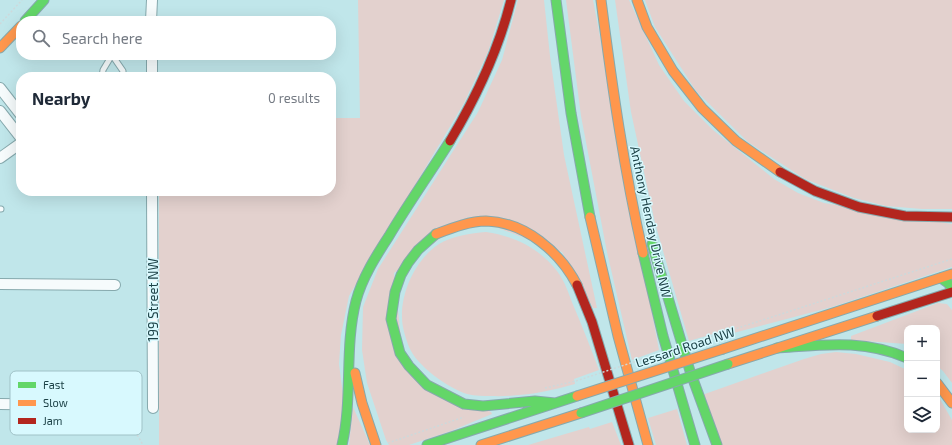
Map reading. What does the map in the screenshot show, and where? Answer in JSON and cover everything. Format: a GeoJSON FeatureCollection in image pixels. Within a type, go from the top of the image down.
{"type":"FeatureCollection","features":[{"type":"Feature","properties":{"kind":"main road"},"geometry":{"type":"LineString","coordinates":[[30,16],[44,0]]}},
{"type":"Feature","properties":{"kind":"main road"},"geometry":{"type":"LineString","coordinates":[[342,445],[346,432],[348,413],[348,370],[351,337],[355,305],[359,293],[382,246],[450,141],[481,88],[496,51],[508,14],[510,0]]}},
{"type":"Feature","properties":{"kind":"main road"},"geometry":{"type":"LineString","coordinates":[[556,0],[577,151],[601,273],[622,355],[648,445]]}},
{"type":"Feature","properties":{"kind":"main road","name":"Anthony Henday Drive NW"},"geometry":{"type":"LineString","coordinates":[[601,0],[608,57],[630,195],[639,238],[665,343],[695,445]]}},
{"type":"Feature","properties":{"kind":"main road"},"geometry":{"type":"LineString","coordinates":[[637,0],[648,30],[666,61],[690,96],[743,148],[778,172],[802,186],[852,205],[895,214],[922,217],[952,217]]}},
{"type":"Feature","properties":{"kind":"main road"},"geometry":{"type":"LineString","coordinates":[[0,48],[16,31]]}},
{"type":"Feature","properties":{"kind":"main road"},"geometry":{"type":"LineString","coordinates":[[608,57],[627,131],[642,201]]}},
{"type":"Feature","properties":{"kind":"main road"},"geometry":{"type":"LineString","coordinates":[[555,403],[535,401],[483,406],[464,404],[427,384],[409,366],[400,353],[392,319],[395,292],[401,275],[408,263],[418,250],[434,235],[454,227],[473,223],[486,221],[504,224],[523,231],[546,245],[565,265],[576,284],[592,322],[630,445]]}},
{"type":"Feature","properties":{"kind":"main road"},"geometry":{"type":"LineString","coordinates":[[650,235],[690,371],[717,445]]}},
{"type":"Feature","properties":{"kind":"main road","name":"Lessard Road NW"},"geometry":{"type":"LineString","coordinates":[[427,445],[952,274]]}},
{"type":"Feature","properties":{"kind":"main road"},"geometry":{"type":"LineString","coordinates":[[941,278],[952,288]]}},
{"type":"Feature","properties":{"kind":"main road"},"geometry":{"type":"LineString","coordinates":[[482,445],[952,292]]}},
{"type":"Feature","properties":{"kind":"main road"},"geometry":{"type":"LineString","coordinates":[[351,337],[352,356],[356,378],[362,403],[376,445]]}},
{"type":"Feature","properties":{"kind":"main road"},"geometry":{"type":"LineString","coordinates":[[777,348],[842,344],[862,345],[883,349],[904,357]]}},
{"type":"Feature","properties":{"kind":"main road"},"geometry":{"type":"LineString","coordinates":[[940,387],[952,403]]}},
{"type":"Feature","properties":{"kind":"street"},"geometry":{"type":"LineString","coordinates":[[152,0],[152,16]]}},
{"type":"Feature","properties":{"kind":"street"},"geometry":{"type":"LineString","coordinates":[[152,60],[152,72]]}},
{"type":"Feature","properties":{"kind":"street"},"geometry":{"type":"LineString","coordinates":[[0,88],[16,109]]}},
{"type":"Feature","properties":{"kind":"street"},"geometry":{"type":"LineString","coordinates":[[0,111],[16,132]]}},
{"type":"Feature","properties":{"kind":"street"},"geometry":{"type":"LineString","coordinates":[[0,158],[16,147]]}},
{"type":"Feature","properties":{"kind":"street","name":"199 Street NW"},"geometry":{"type":"LineString","coordinates":[[152,196],[153,408]]}},
{"type":"Feature","properties":{"kind":"street"},"geometry":{"type":"LineString","coordinates":[[0,284],[115,285]]}},
{"type":"Feature","properties":{"kind":"street"},"geometry":{"type":"LineString","coordinates":[[0,404],[10,404]]}},
{"type":"Feature","properties":{"kind":"lane"},"geometry":{"type":"LineString","coordinates":[[103,72],[109,60]]}},
{"type":"Feature","properties":{"kind":"lane"},"geometry":{"type":"LineString","coordinates":[[115,60],[123,72]]}},
{"type":"Feature","properties":{"kind":"path"},"geometry":{"type":"LineString","coordinates":[[0,24],[22,0]]}},
{"type":"Feature","properties":{"kind":"path"},"geometry":{"type":"LineString","coordinates":[[576,381],[952,259]]}},
{"type":"Feature","properties":{"kind":"path"},"geometry":{"type":"LineString","coordinates":[[388,443],[470,415]]}},
{"type":"Feature","properties":{"kind":"path"},"geometry":{"type":"LineString","coordinates":[[136,435],[143,445]]}},
{"type":"Feature","properties":{"kind":"shaded area"},"geometry":{"type":"Polygon","coordinates":[[[358,0],[504,0],[488,52],[464,103],[349,296],[341,335],[339,364],[345,410],[340,445],[159,445],[159,196],[336,196],[336,118],[360,118],[358,0]]]}},
{"type":"Feature","properties":{"kind":"shaded area"},"geometry":{"type":"Polygon","coordinates":[[[518,0],[544,0],[550,56],[564,155],[597,308],[593,308],[562,252],[469,217],[394,273],[404,367],[491,412],[492,414],[451,431],[409,445],[389,445],[367,383],[362,350],[363,307],[378,269],[478,112],[502,60],[518,0]]]}},
{"type":"Feature","properties":{"kind":"shaded area"},"geometry":{"type":"Polygon","coordinates":[[[566,0],[593,0],[659,350],[632,360],[607,252],[581,116],[566,0]]]}},
{"type":"Feature","properties":{"kind":"shaded area"},"geometry":{"type":"Polygon","coordinates":[[[615,0],[629,0],[659,65],[684,101],[713,130],[774,179],[798,193],[824,203],[952,224],[952,267],[832,307],[722,336],[720,332],[689,341],[655,223],[631,112],[615,0]]]}},
{"type":"Feature","properties":{"kind":"shaded area"},"geometry":{"type":"Polygon","coordinates":[[[645,0],[952,0],[952,209],[922,209],[886,206],[854,198],[805,179],[748,142],[696,91],[655,27],[645,0]]]}},
{"type":"Feature","properties":{"kind":"shaded area"},"geometry":{"type":"Polygon","coordinates":[[[486,232],[525,244],[542,256],[557,271],[567,288],[599,370],[574,379],[575,384],[554,389],[523,395],[482,396],[467,394],[451,387],[442,382],[419,362],[409,347],[402,322],[404,297],[412,276],[423,258],[439,244],[462,235],[486,232]]]}},
{"type":"Feature","properties":{"kind":"shaded area"},"geometry":{"type":"Polygon","coordinates":[[[938,303],[947,304],[952,310],[952,383],[940,368],[940,325],[904,325],[904,344],[851,340],[851,336],[938,303]]]}},
{"type":"Feature","properties":{"kind":"shaded area"},"geometry":{"type":"Polygon","coordinates":[[[836,352],[856,354],[890,362],[904,369],[904,433],[940,433],[940,399],[952,420],[952,445],[721,445],[702,395],[821,354],[836,352]]]}},
{"type":"Feature","properties":{"kind":"shaded area"},"geometry":{"type":"Polygon","coordinates":[[[353,407],[370,445],[349,445],[353,407]]]}},
{"type":"Feature","properties":{"kind":"shaded area"},"geometry":{"type":"Polygon","coordinates":[[[677,409],[687,445],[656,445],[648,418],[677,409]]]}},
{"type":"Feature","properties":{"kind":"shaded area"},"geometry":{"type":"Polygon","coordinates":[[[612,422],[621,445],[528,445],[589,427],[590,429],[612,422]]]}},
{"type":"Feature","properties":{"kind":"traffic: fast"},"geometry":{"type":"LineString","coordinates":[[30,16],[44,0]]}},
{"type":"Feature","properties":{"kind":"traffic: fast"},"geometry":{"type":"LineString","coordinates":[[556,0],[571,113],[590,217]]}},
{"type":"Feature","properties":{"kind":"traffic: fast"},"geometry":{"type":"LineString","coordinates":[[342,445],[347,409],[350,337],[352,319],[359,292],[379,251],[450,141]]}},
{"type":"Feature","properties":{"kind":"traffic: fast"},"geometry":{"type":"LineString","coordinates":[[436,234],[418,250],[408,263],[401,275],[395,292],[391,319],[400,353],[409,366],[427,385],[464,404],[483,406],[535,401],[555,403]]}},
{"type":"Feature","properties":{"kind":"traffic: fast"},"geometry":{"type":"LineString","coordinates":[[652,244],[690,371],[717,445]]}},
{"type":"Feature","properties":{"kind":"traffic: fast"},"geometry":{"type":"LineString","coordinates":[[643,253],[663,336],[695,445]]}},
{"type":"Feature","properties":{"kind":"traffic: fast"},"geometry":{"type":"LineString","coordinates":[[941,278],[952,288]]}},
{"type":"Feature","properties":{"kind":"traffic: fast"},"geometry":{"type":"LineString","coordinates":[[777,348],[827,345],[859,346],[875,348],[904,357]]}},
{"type":"Feature","properties":{"kind":"traffic: fast"},"geometry":{"type":"LineString","coordinates":[[581,413],[728,364]]}},
{"type":"Feature","properties":{"kind":"traffic: fast"},"geometry":{"type":"LineString","coordinates":[[427,445],[577,396]]}},
{"type":"Feature","properties":{"kind":"traffic: slow"},"geometry":{"type":"LineString","coordinates":[[601,0],[619,127],[643,253]]}},
{"type":"Feature","properties":{"kind":"traffic: slow"},"geometry":{"type":"LineString","coordinates":[[637,0],[647,27],[673,71],[702,108],[736,141],[780,172]]}},
{"type":"Feature","properties":{"kind":"traffic: slow"},"geometry":{"type":"LineString","coordinates":[[0,48],[16,31]]}},
{"type":"Feature","properties":{"kind":"traffic: slow"},"geometry":{"type":"LineString","coordinates":[[590,217],[618,336],[648,445]]}},
{"type":"Feature","properties":{"kind":"traffic: slow"},"geometry":{"type":"LineString","coordinates":[[436,234],[461,225],[480,221],[500,223],[514,227],[540,241],[551,251],[561,261],[577,285]]}},
{"type":"Feature","properties":{"kind":"traffic: slow"},"geometry":{"type":"LineString","coordinates":[[723,349],[952,274]]}},
{"type":"Feature","properties":{"kind":"traffic: slow"},"geometry":{"type":"LineString","coordinates":[[728,364],[877,316]]}},
{"type":"Feature","properties":{"kind":"traffic: slow"},"geometry":{"type":"LineString","coordinates":[[577,396],[723,349]]}},
{"type":"Feature","properties":{"kind":"traffic: slow"},"geometry":{"type":"LineString","coordinates":[[355,373],[362,403],[376,445]]}},
{"type":"Feature","properties":{"kind":"traffic: slow"},"geometry":{"type":"LineString","coordinates":[[940,387],[952,403]]}},
{"type":"Feature","properties":{"kind":"traffic: slow"},"geometry":{"type":"LineString","coordinates":[[481,445],[581,413]]}},
{"type":"Feature","properties":{"kind":"traffic: jam"},"geometry":{"type":"LineString","coordinates":[[450,141],[486,73],[500,38],[511,0]]}},
{"type":"Feature","properties":{"kind":"traffic: jam"},"geometry":{"type":"LineString","coordinates":[[780,172],[815,191],[859,207],[905,216],[952,217]]}},
{"type":"Feature","properties":{"kind":"traffic: jam"},"geometry":{"type":"LineString","coordinates":[[577,285],[592,322],[629,445]]}},
{"type":"Feature","properties":{"kind":"traffic: jam"},"geometry":{"type":"LineString","coordinates":[[877,316],[952,292]]}}]}
